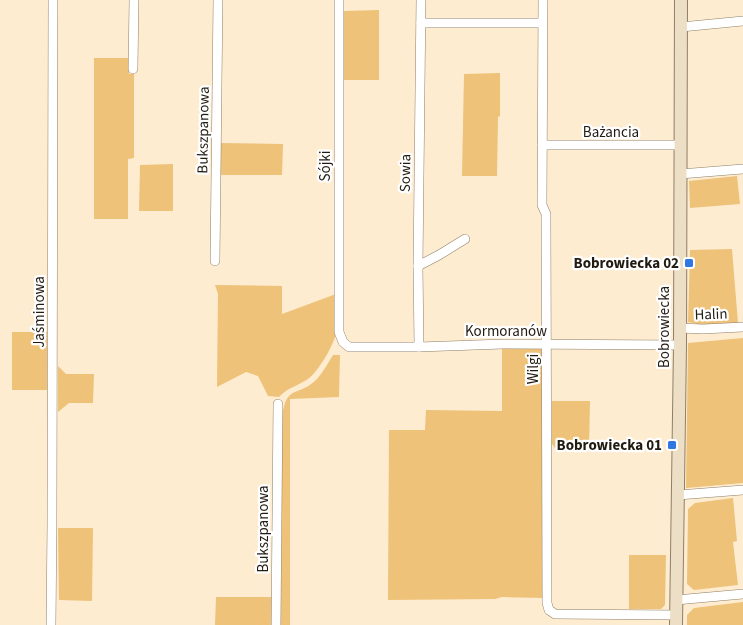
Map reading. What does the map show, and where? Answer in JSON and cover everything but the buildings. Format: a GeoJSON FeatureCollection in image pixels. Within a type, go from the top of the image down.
{"type":"FeatureCollection","features":[{"type":"Feature","properties":{"kind":"street","name":"Jaśminowa"},"geometry":{"type":"LineString","coordinates":[[51,625],[53,0]]}},
{"type":"Feature","properties":{"kind":"street"},"geometry":{"type":"LineString","coordinates":[[133,69],[134,0]]}},
{"type":"Feature","properties":{"kind":"street","name":"Bukszpanowa"},"geometry":{"type":"LineString","coordinates":[[215,261],[218,0]]}},
{"type":"Feature","properties":{"kind":"street","name":"Sójki"},"geometry":{"type":"LineString","coordinates":[[338,332],[339,0]]}},
{"type":"Feature","properties":{"kind":"street","name":"Sowia"},"geometry":{"type":"LineString","coordinates":[[420,0],[418,266],[420,347]]}},
{"type":"Feature","properties":{"kind":"street","name":"Wilgi"},"geometry":{"type":"LineString","coordinates":[[543,0],[542,205],[546,214],[547,602],[549,610],[555,614],[676,620]]}},
{"type":"Feature","properties":{"kind":"street","name":"Bobrowiecka"},"geometry":{"type":"LineString","coordinates":[[676,620],[680,345],[681,0]]}},
{"type":"Feature","properties":{"kind":"street"},"geometry":{"type":"LineString","coordinates":[[681,27],[743,21]]}},
{"type":"Feature","properties":{"kind":"street"},"geometry":{"type":"LineString","coordinates":[[420,23],[542,24]]}},
{"type":"Feature","properties":{"kind":"street","name":"Bażancia"},"geometry":{"type":"LineString","coordinates":[[542,145],[680,145]]}},
{"type":"Feature","properties":{"kind":"street"},"geometry":{"type":"LineString","coordinates":[[680,174],[743,169]]}},
{"type":"Feature","properties":{"kind":"street"},"geometry":{"type":"LineString","coordinates":[[418,266],[465,239]]}},
{"type":"Feature","properties":{"kind":"street","name":"Halin"},"geometry":{"type":"LineString","coordinates":[[680,328],[743,327]]}},
{"type":"Feature","properties":{"kind":"street","name":"Kormoranów"},"geometry":{"type":"LineString","coordinates":[[338,332],[343,342],[350,347],[503,344],[680,345]]}},
{"type":"Feature","properties":{"kind":"street","name":"Bukszpanowa"},"geometry":{"type":"LineString","coordinates":[[276,625],[278,404]]}},
{"type":"Feature","properties":{"kind":"street"},"geometry":{"type":"LineString","coordinates":[[678,495],[743,490]]}},
{"type":"Feature","properties":{"kind":"street"},"geometry":{"type":"LineString","coordinates":[[676,600],[743,594]]}},
{"type":"Feature","properties":{"kind":"shaded area"},"geometry":{"type":"Polygon","coordinates":[[[379,10],[379,80],[344,80],[344,11],[379,10]]]}},
{"type":"Feature","properties":{"kind":"shaded area"},"geometry":{"type":"Polygon","coordinates":[[[94,58],[128,58],[129,74],[134,74],[134,158],[128,159],[128,219],[94,219],[94,58]]]}},
{"type":"Feature","properties":{"kind":"shaded area"},"geometry":{"type":"Polygon","coordinates":[[[500,73],[497,176],[462,176],[464,74],[500,73]]]}},
{"type":"Feature","properties":{"kind":"shaded area"},"geometry":{"type":"Polygon","coordinates":[[[219,143],[283,144],[282,175],[220,175],[219,143]]]}},
{"type":"Feature","properties":{"kind":"shaded area"},"geometry":{"type":"Polygon","coordinates":[[[173,164],[173,211],[139,211],[140,165],[173,164]]]}},
{"type":"Feature","properties":{"kind":"shaded area"},"geometry":{"type":"Polygon","coordinates":[[[737,176],[740,204],[690,208],[689,181],[737,176]]]}},
{"type":"Feature","properties":{"kind":"shaded area"},"geometry":{"type":"Polygon","coordinates":[[[732,249],[738,323],[702,325],[688,322],[690,250],[732,249]]]}},
{"type":"Feature","properties":{"kind":"shaded area"},"geometry":{"type":"Polygon","coordinates":[[[215,285],[282,286],[282,314],[336,294],[337,324],[335,338],[325,358],[312,376],[279,397],[268,396],[258,376],[246,372],[217,387],[218,294],[215,285]]]}},
{"type":"Feature","properties":{"kind":"shaded area"},"geometry":{"type":"Polygon","coordinates":[[[12,332],[47,332],[47,390],[12,390],[12,332]]]}},
{"type":"Feature","properties":{"kind":"shaded area"},"geometry":{"type":"Polygon","coordinates":[[[743,338],[743,483],[686,488],[688,343],[743,338]]]}},
{"type":"Feature","properties":{"kind":"shaded area"},"geometry":{"type":"Polygon","coordinates":[[[502,349],[545,349],[544,598],[502,597],[495,599],[388,600],[389,430],[425,430],[426,410],[502,411],[502,349]]]}},
{"type":"Feature","properties":{"kind":"shaded area"},"geometry":{"type":"Polygon","coordinates":[[[333,355],[340,355],[339,397],[290,399],[290,625],[281,625],[282,418],[284,407],[290,395],[310,385],[317,379],[333,355]]]}},
{"type":"Feature","properties":{"kind":"shaded area"},"geometry":{"type":"Polygon","coordinates":[[[58,366],[66,374],[94,374],[93,403],[69,403],[58,412],[58,366]]]}},
{"type":"Feature","properties":{"kind":"shaded area"},"geometry":{"type":"Polygon","coordinates":[[[552,401],[590,401],[589,447],[555,448],[552,444],[552,401]]]}},
{"type":"Feature","properties":{"kind":"shaded area"},"geometry":{"type":"Polygon","coordinates":[[[733,498],[737,541],[733,542],[738,585],[694,590],[687,584],[688,509],[695,503],[733,498]]]}},
{"type":"Feature","properties":{"kind":"shaded area"},"geometry":{"type":"Polygon","coordinates":[[[58,528],[93,528],[92,601],[59,600],[58,528]]]}},
{"type":"Feature","properties":{"kind":"shaded area"},"geometry":{"type":"Polygon","coordinates":[[[629,555],[666,555],[665,605],[661,609],[629,609],[629,555]]]}},
{"type":"Feature","properties":{"kind":"shaded area"},"geometry":{"type":"Polygon","coordinates":[[[216,597],[273,597],[273,625],[215,625],[216,597]]]}},
{"type":"Feature","properties":{"kind":"shaded area"},"geometry":{"type":"Polygon","coordinates":[[[743,602],[743,625],[687,625],[687,615],[694,608],[743,602]]]}},
{"type":"Feature","properties":{"kind":"place","name":"Bobrowiecka 02"},"geometry":{"type":"Point","coordinates":[689,263]}},
{"type":"Feature","properties":{"kind":"place","name":"Bobrowiecka 01"},"geometry":{"type":"Point","coordinates":[672,445]}}]}
